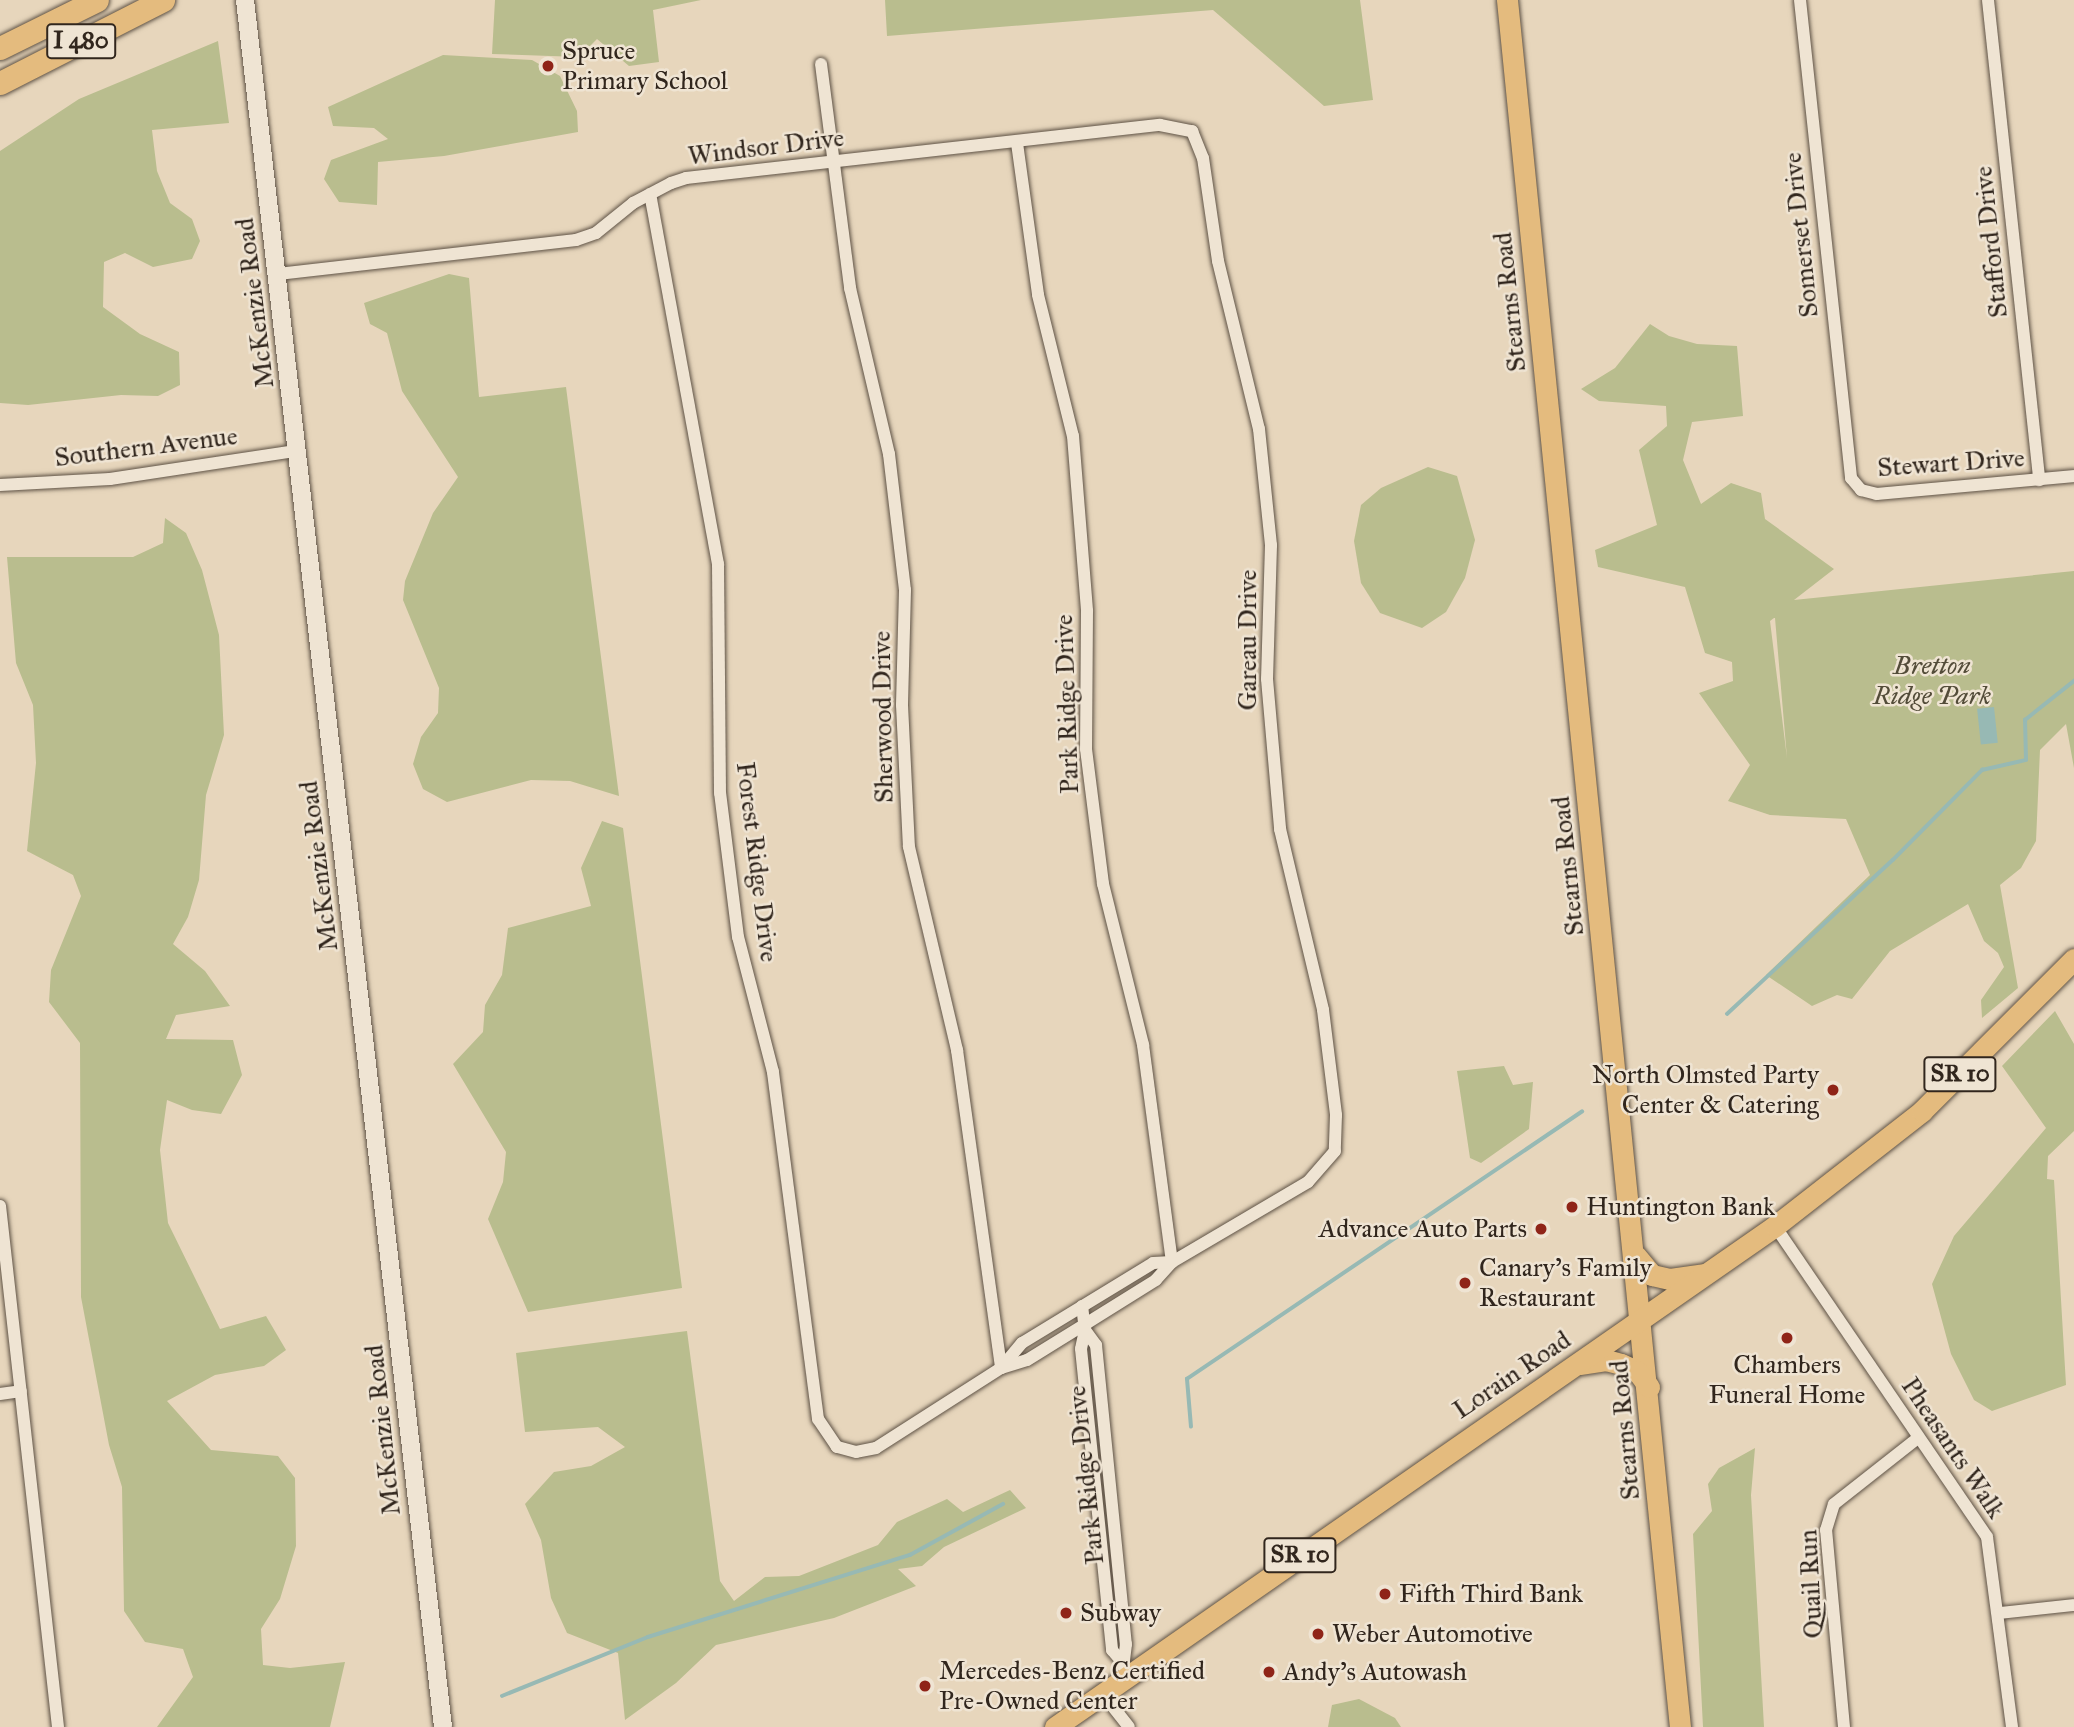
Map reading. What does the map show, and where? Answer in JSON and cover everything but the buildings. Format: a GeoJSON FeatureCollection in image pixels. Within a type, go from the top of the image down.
{"type":"FeatureCollection","features":[{"type":"Feature","properties":{"kind":"highway","name":"I 480"},"geometry":{"type":"LineString","coordinates":[[0,48],[97,0]]}},
{"type":"Feature","properties":{"kind":"highway","name":"I 480"},"geometry":{"type":"LineString","coordinates":[[0,83],[163,0]]}},
{"type":"Feature","properties":{"kind":"main road","name":"Stearns Road"},"geometry":{"type":"LineString","coordinates":[[1507,0],[1636,1256],[1681,1727]]}},
{"type":"Feature","properties":{"kind":"main road","name":"Lorain Road"},"geometry":{"type":"LineString","coordinates":[[1055,1727],[1102,1693],[1123,1669],[1576,1366],[1775,1226],[1922,1111],[2074,959]]}},
{"type":"Feature","properties":{"kind":"main road"},"geometry":{"type":"LineString","coordinates":[[1636,1256],[1644,1269],[1670,1279],[1709,1273]]}},
{"type":"Feature","properties":{"kind":"main road"},"geometry":{"type":"LineString","coordinates":[[1576,1366],[1589,1360],[1618,1363],[1637,1371],[1649,1387]]}},
{"type":"Feature","properties":{"kind":"street","name":"McKenzie Road"},"geometry":{"type":"LineString","coordinates":[[245,0],[443,1727]]}},
{"type":"Feature","properties":{"kind":"street","name":"Somerset Drive"},"geometry":{"type":"LineString","coordinates":[[1800,0],[1847,464]]}},
{"type":"Feature","properties":{"kind":"street","name":"Stafford Drive"},"geometry":{"type":"LineString","coordinates":[[1988,0],[2039,480]]}},
{"type":"Feature","properties":{"kind":"street","name":"Sherwood Drive"},"geometry":{"type":"LineString","coordinates":[[821,64],[850,288],[889,454],[905,590],[902,705],[909,847],[957,1050],[1001,1368]]}},
{"type":"Feature","properties":{"kind":"street","name":"Windsor Drive"},"geometry":{"type":"LineString","coordinates":[[278,274],[576,240],[596,233],[650,194],[686,178],[1160,125],[1192,131]]}},
{"type":"Feature","properties":{"kind":"street","name":"Gareau Drive"},"geometry":{"type":"LineString","coordinates":[[1172,1262],[1308,1182],[1335,1151],[1336,1115],[1323,1010],[1280,829],[1267,679],[1271,545],[1259,429],[1218,261],[1203,158],[1192,131]]}},
{"type":"Feature","properties":{"kind":"street","name":"Park Ridge Drive"},"geometry":{"type":"LineString","coordinates":[[1017,143],[1038,296],[1073,436],[1087,611],[1086,748],[1103,884],[1143,1045],[1172,1262]]}},
{"type":"Feature","properties":{"kind":"street","name":"Forest Ridge Drive"},"geometry":{"type":"LineString","coordinates":[[650,194],[718,564],[720,793],[738,937],[773,1072],[818,1419],[836,1447],[856,1451],[876,1448],[1001,1368]]}},
{"type":"Feature","properties":{"kind":"street","name":"Southern Avenue"},"geometry":{"type":"LineString","coordinates":[[0,485],[110,479],[296,452]]}},
{"type":"Feature","properties":{"kind":"street","name":"Stewart Drive"},"geometry":{"type":"LineString","coordinates":[[1847,464],[1861,490],[1877,494],[2074,476]]}},
{"type":"Feature","properties":{"kind":"street"},"geometry":{"type":"LineString","coordinates":[[0,1206],[58,1727]]}},
{"type":"Feature","properties":{"kind":"street","name":"Pheasants Walk"},"geometry":{"type":"LineString","coordinates":[[1775,1226],[1987,1537],[2000,1613],[2012,1727]]}},
{"type":"Feature","properties":{"kind":"street"},"geometry":{"type":"LineString","coordinates":[[1001,1368],[1022,1343],[1153,1263],[1172,1262]]}},
{"type":"Feature","properties":{"kind":"street"},"geometry":{"type":"LineString","coordinates":[[1001,1368],[1027,1360],[1085,1327],[1156,1280],[1172,1262]]}},
{"type":"Feature","properties":{"kind":"street","name":"Park Ridge Drive"},"geometry":{"type":"LineString","coordinates":[[1082,1306],[1085,1327],[1096,1345],[1126,1644],[1123,1669]]}},
{"type":"Feature","properties":{"kind":"street"},"geometry":{"type":"LineString","coordinates":[[0,1394],[21,1391]]}},
{"type":"Feature","properties":{"kind":"street","name":"Quail Run"},"geometry":{"type":"LineString","coordinates":[[1844,1727],[1826,1530],[1834,1504],[1918,1438]]}},
{"type":"Feature","properties":{"kind":"street"},"geometry":{"type":"LineString","coordinates":[[2000,1613],[2074,1605]]}},
{"type":"Feature","properties":{"kind":"street"},"geometry":{"type":"LineString","coordinates":[[1102,1693],[1114,1713],[1129,1727]]}},
{"type":"Feature","properties":{"kind":"street"},"geometry":{"type":"LineString","coordinates":[[1114,1713],[1117,1727]]}},
{"type":"Feature","properties":{"kind":"green space"},"geometry":{"type":"Polygon","coordinates":[[[495,0],[701,0],[653,10],[659,62],[629,66],[597,39],[579,57],[492,54],[495,0]]]}},
{"type":"Feature","properties":{"kind":"green space"},"geometry":{"type":"Polygon","coordinates":[[[885,0],[1360,0],[1373,100],[1324,106],[1213,10],[887,36],[885,0]]]}},
{"type":"Feature","properties":{"kind":"green space"},"geometry":{"type":"Polygon","coordinates":[[[218,41],[229,123],[152,130],[157,171],[170,203],[192,219],[200,241],[192,259],[153,267],[125,253],[104,262],[103,307],[140,334],[179,352],[180,385],[158,396],[121,395],[28,405],[0,403],[0,151],[79,99],[218,41]]]}},
{"type":"Feature","properties":{"kind":"green space"},"geometry":{"type":"Polygon","coordinates":[[[443,55],[532,60],[560,76],[577,111],[578,132],[444,156],[378,162],[377,205],[339,202],[324,179],[331,160],[388,139],[374,128],[333,126],[328,107],[443,55]]]}},
{"type":"Feature","properties":{"kind":"green space"},"geometry":{"type":"Polygon","coordinates":[[[449,274],[469,278],[479,397],[566,387],[619,796],[570,781],[531,780],[447,802],[423,789],[413,764],[421,737],[438,713],[439,688],[403,600],[405,581],[433,513],[458,477],[402,391],[387,333],[370,324],[364,303],[449,274]]]}},
{"type":"Feature","properties":{"kind":"green space","name":"Bretton Ridge Park"},"geometry":{"type":"Polygon","coordinates":[[[1650,324],[1669,336],[1697,344],[1737,346],[1743,416],[1692,422],[1683,460],[1701,504],[1731,483],[1761,493],[1765,519],[1834,569],[1794,600],[2074,571],[2074,768],[2066,724],[2040,750],[2036,841],[2021,868],[2000,885],[2018,988],[1982,1018],[1981,1000],[2004,967],[1998,953],[1984,941],[1968,904],[1890,951],[1852,999],[1837,995],[1812,1006],[1766,975],[1870,875],[1846,819],[1770,815],[1728,801],[1750,765],[1699,693],[1733,681],[1732,662],[1705,653],[1685,587],[1598,567],[1595,550],[1657,525],[1639,450],[1667,426],[1666,406],[1599,401],[1581,389],[1615,368],[1650,324]],[[1775,618],[1770,621],[1787,758],[1775,618]]]}},
{"type":"Feature","properties":{"kind":"green space"},"geometry":{"type":"Polygon","coordinates":[[[1428,467],[1457,476],[1475,540],[1465,578],[1446,612],[1422,628],[1380,613],[1361,583],[1354,541],[1361,505],[1381,488],[1428,467]]]}},
{"type":"Feature","properties":{"kind":"green space"},"geometry":{"type":"Polygon","coordinates":[[[165,518],[186,533],[202,570],[219,635],[224,735],[206,795],[199,880],[188,917],[173,944],[205,971],[230,1006],[176,1015],[166,1039],[233,1040],[242,1075],[221,1114],[192,1110],[167,1100],[160,1150],[168,1223],[220,1329],[266,1316],[286,1350],[264,1366],[215,1375],[167,1401],[211,1450],[278,1456],[295,1478],[296,1546],[280,1599],[261,1629],[263,1665],[290,1668],[345,1662],[330,1727],[157,1727],[193,1677],[183,1649],[145,1642],[124,1611],[122,1487],[109,1445],[81,1297],[80,1043],[49,1002],[51,970],[81,896],[73,875],[27,851],[36,763],[33,705],[16,663],[7,557],[133,557],[163,543],[165,518]]]}},
{"type":"Feature","properties":{"kind":"green space"},"geometry":{"type":"Polygon","coordinates":[[[602,821],[623,828],[682,1288],[528,1312],[488,1219],[503,1182],[506,1152],[453,1064],[483,1032],[485,1005],[502,975],[508,928],[591,906],[581,868],[602,821]]]}},
{"type":"Feature","properties":{"kind":"green space"},"geometry":{"type":"Polygon","coordinates":[[[2055,1011],[2074,1044],[2074,1131],[2048,1156],[2047,1179],[2054,1180],[2066,1385],[1992,1411],[1974,1400],[1951,1354],[1932,1284],[1954,1236],[2046,1128],[2002,1066],[2055,1011]]]}},
{"type":"Feature","properties":{"kind":"green space"},"geometry":{"type":"Polygon","coordinates":[[[1504,1066],[1513,1085],[1533,1082],[1529,1129],[1481,1163],[1470,1158],[1457,1071],[1504,1066]]]}},
{"type":"Feature","properties":{"kind":"green space"},"geometry":{"type":"Polygon","coordinates":[[[687,1331],[720,1581],[734,1601],[765,1577],[799,1576],[878,1545],[897,1522],[947,1499],[963,1512],[1010,1490],[1026,1508],[944,1547],[922,1566],[898,1569],[916,1586],[834,1618],[716,1645],[676,1683],[625,1720],[618,1653],[567,1633],[551,1598],[541,1540],[525,1504],[554,1472],[591,1466],[625,1447],[598,1427],[525,1432],[516,1353],[687,1331]]]}},
{"type":"Feature","properties":{"kind":"green space"},"geometry":{"type":"Polygon","coordinates":[[[1755,1448],[1751,1495],[1764,1727],[1703,1727],[1693,1534],[1712,1511],[1708,1484],[1719,1468],[1755,1448]]]}},
{"type":"Feature","properties":{"kind":"green space"},"geometry":{"type":"Polygon","coordinates":[[[1359,1699],[1395,1718],[1401,1727],[1328,1727],[1332,1705],[1359,1699]]]}},
{"type":"Feature","properties":{"kind":"water"},"geometry":{"type":"Polygon","coordinates":[[[1994,707],[1998,743],[1981,745],[1977,709],[1994,707]]]}},
{"type":"Feature","properties":{"kind":"waterway"},"geometry":{"type":"LineString","coordinates":[[1727,1014],[1893,860],[1982,770],[2026,760],[2025,720],[2074,681]]}},
{"type":"Feature","properties":{"kind":"waterway"},"geometry":{"type":"LineString","coordinates":[[1191,1427],[1187,1379],[1582,1112]]}},
{"type":"Feature","properties":{"kind":"waterway"},"geometry":{"type":"LineString","coordinates":[[502,1696],[648,1637],[910,1555],[1003,1504]]}},
{"type":"Feature","properties":{"kind":"place","name":"Spruce Primary School"},"geometry":{"type":"Point","coordinates":[548,66]}},
{"type":"Feature","properties":{"kind":"place","name":"North Olmsted Party Center & Catering"},"geometry":{"type":"Point","coordinates":[1833,1090]}},
{"type":"Feature","properties":{"kind":"place","name":"Huntington Bank"},"geometry":{"type":"Point","coordinates":[1572,1207]}},
{"type":"Feature","properties":{"kind":"place","name":"Advance Auto Parts"},"geometry":{"type":"Point","coordinates":[1541,1229]}},
{"type":"Feature","properties":{"kind":"place","name":"Canary's Family Restaurant"},"geometry":{"type":"Point","coordinates":[1465,1283]}},
{"type":"Feature","properties":{"kind":"place","name":"Chambers Funeral Home"},"geometry":{"type":"Point","coordinates":[1787,1338]}},
{"type":"Feature","properties":{"kind":"place","name":"Fifth Third Bank"},"geometry":{"type":"Point","coordinates":[1385,1594]}},
{"type":"Feature","properties":{"kind":"place","name":"Subway"},"geometry":{"type":"Point","coordinates":[1066,1613]}},
{"type":"Feature","properties":{"kind":"place","name":"Weber Automotive"},"geometry":{"type":"Point","coordinates":[1318,1634]}},
{"type":"Feature","properties":{"kind":"place","name":"Andy's Autowash"},"geometry":{"type":"Point","coordinates":[1269,1672]}},
{"type":"Feature","properties":{"kind":"place","name":"Mercedes-Benz Certified Pre-Owned Center"},"geometry":{"type":"Point","coordinates":[925,1686]}}]}
